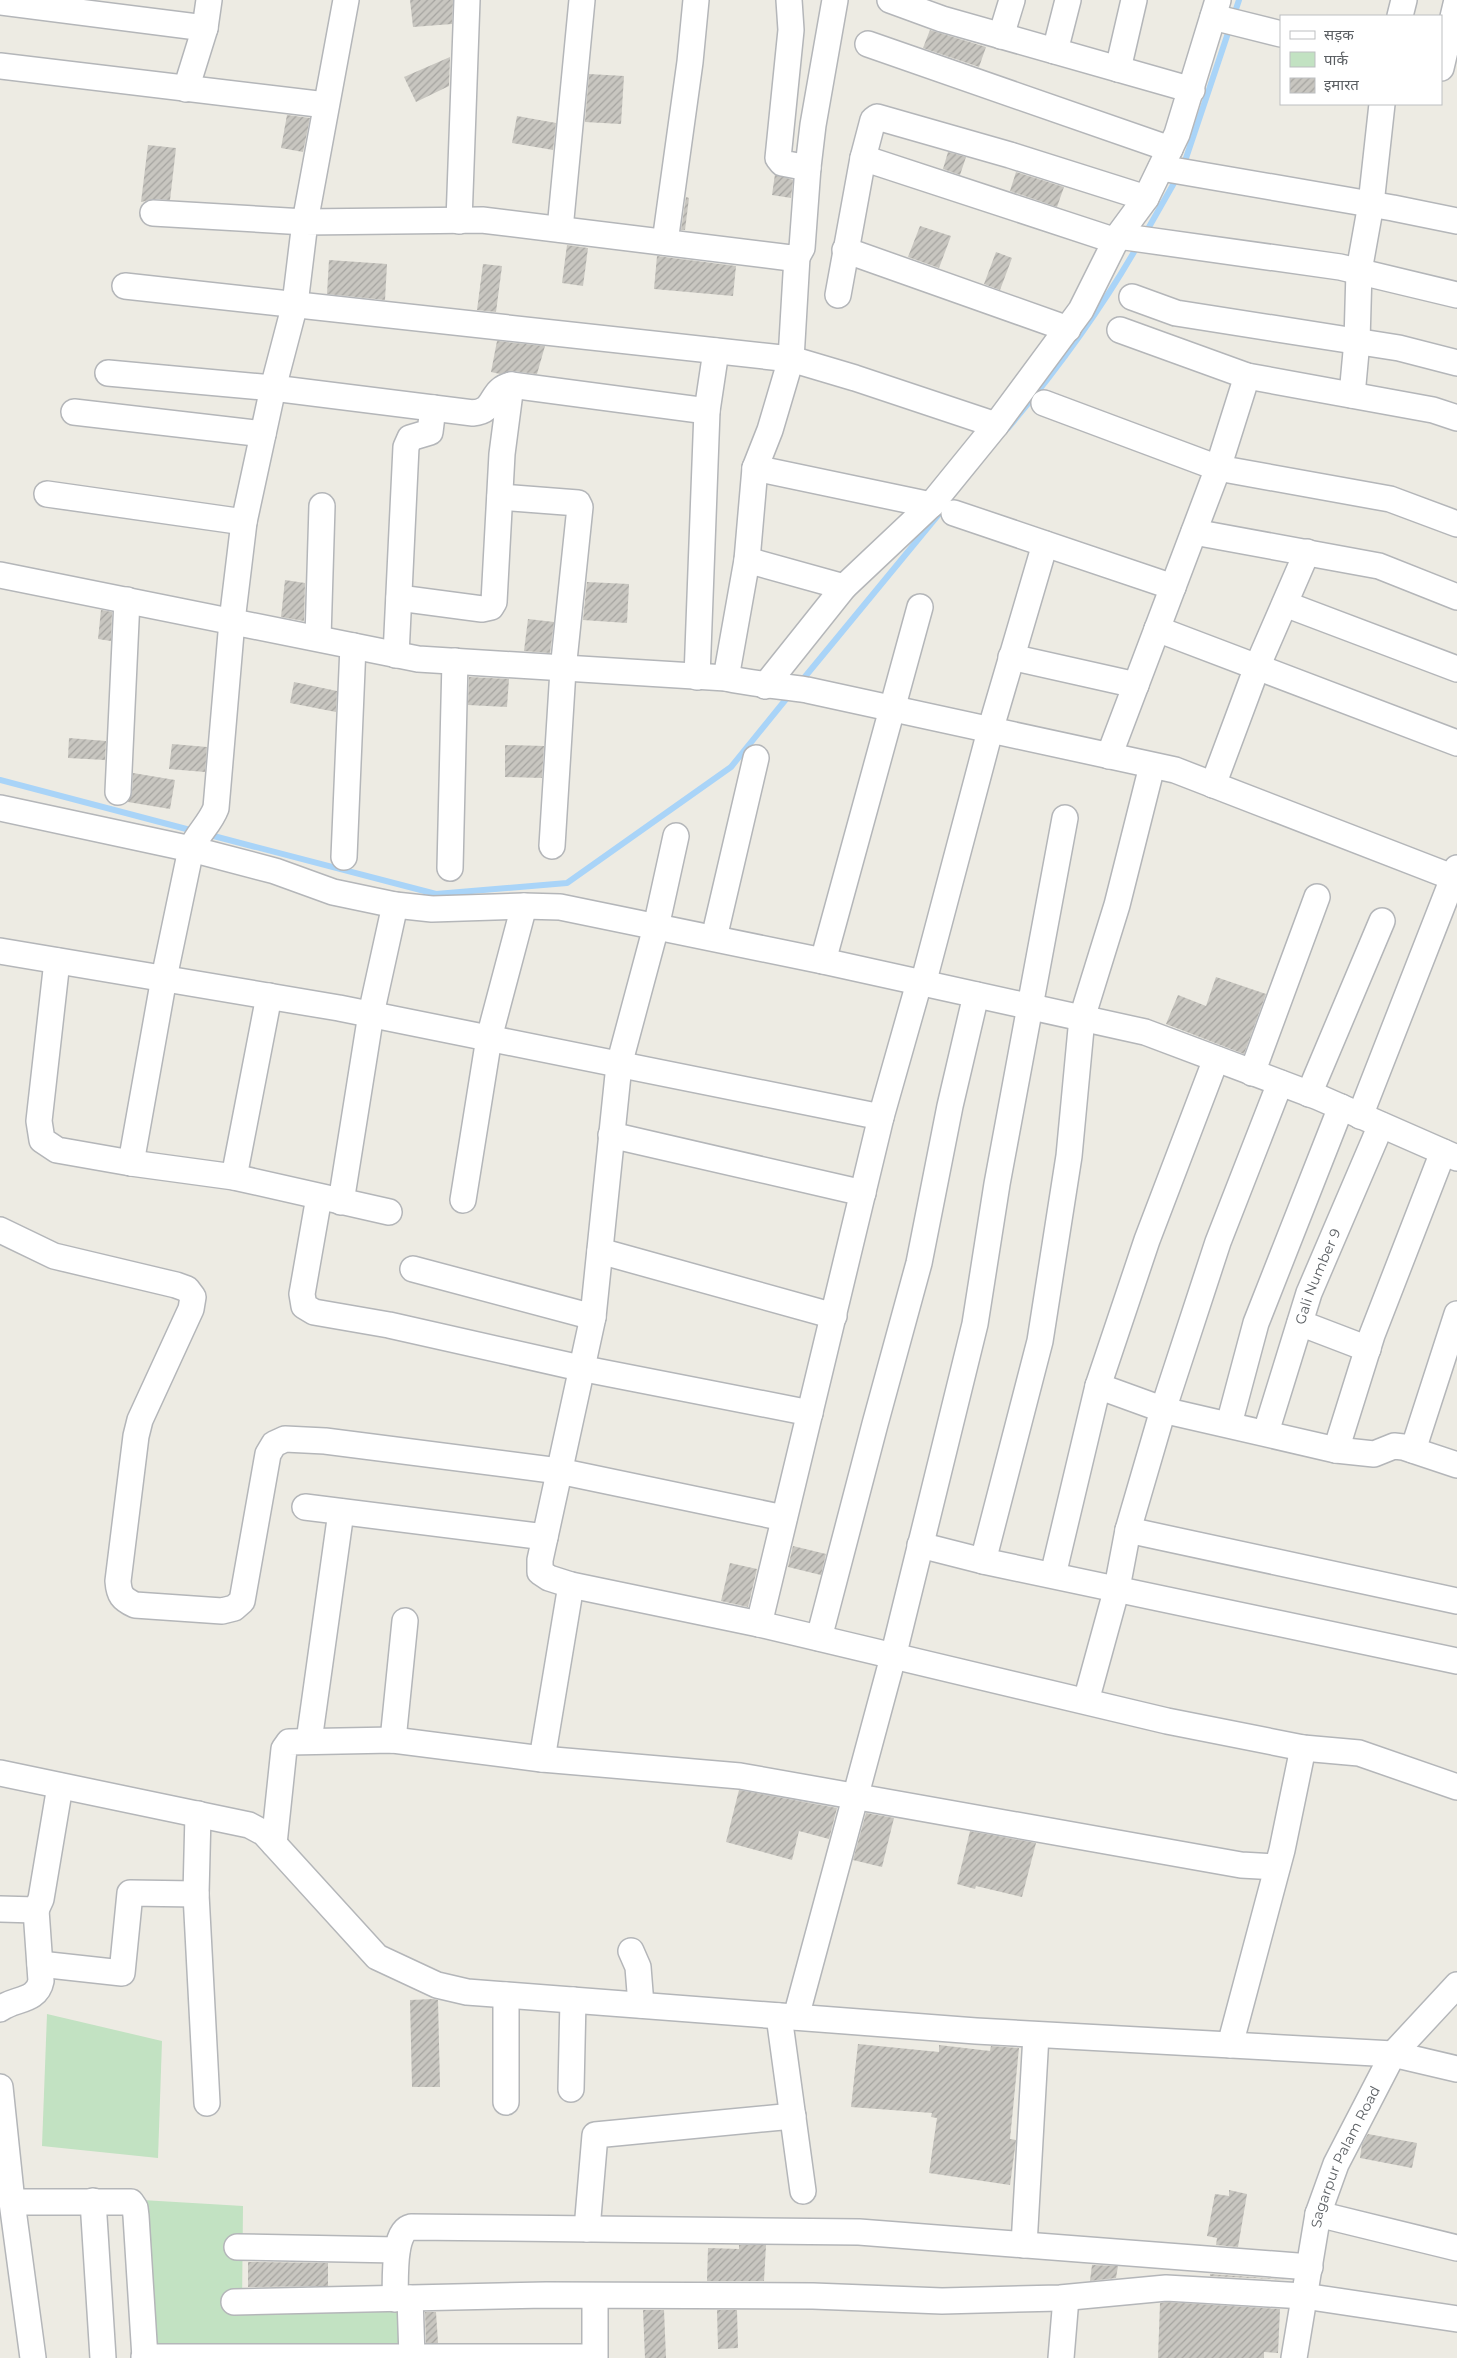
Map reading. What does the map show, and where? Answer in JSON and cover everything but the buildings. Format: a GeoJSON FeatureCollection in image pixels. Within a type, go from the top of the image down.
{"type":"FeatureCollection","features":[{"type":"Feature","properties":{"kind":"street"},"geometry":{"type":"LineString","coordinates":[[186,89],[205,28],[209,0]]}},
{"type":"Feature","properties":{"kind":"street"},"geometry":{"type":"LineString","coordinates":[[131,1163],[164,978],[194,843],[213,816],[217,800],[232,620],[244,522],[273,388],[294,304],[305,222],[346,0]]}},
{"type":"Feature","properties":{"kind":"street"},"geometry":{"type":"LineString","coordinates":[[459,221],[467,0]]}},
{"type":"Feature","properties":{"kind":"street"},"geometry":{"type":"LineString","coordinates":[[560,229],[582,0]]}},
{"type":"Feature","properties":{"kind":"street"},"geometry":{"type":"LineString","coordinates":[[666,242],[690,62],[696,0]]}},
{"type":"Feature","properties":{"kind":"street"},"geometry":{"type":"LineString","coordinates":[[789,0],[791,30],[778,158],[782,163],[808,168]]}},
{"type":"Feature","properties":{"kind":"street"},"geometry":{"type":"LineString","coordinates":[[726,678],[747,560],[755,468],[770,430],[791,359],[797,257],[802,248],[808,168],[835,0]]}},
{"type":"Feature","properties":{"kind":"street"},"geometry":{"type":"LineString","coordinates":[[890,0],[944,9],[1001,36],[1192,90]]}},
{"type":"Feature","properties":{"kind":"street"},"geometry":{"type":"LineString","coordinates":[[1001,36],[1012,0]]}},
{"type":"Feature","properties":{"kind":"street"},"geometry":{"type":"LineString","coordinates":[[1055,52],[1068,0]]}},
{"type":"Feature","properties":{"kind":"street"},"geometry":{"type":"LineString","coordinates":[[1118,69],[1134,0]]}},
{"type":"Feature","properties":{"kind":"street"},"geometry":{"type":"LineString","coordinates":[[1400,15],[1404,0]]}},
{"type":"Feature","properties":{"kind":"street"},"geometry":{"type":"LineString","coordinates":[[1442,65],[1457,0]]}},
{"type":"Feature","properties":{"kind":"street"},"geometry":{"type":"LineString","coordinates":[[0,2],[205,28]]}},
{"type":"Feature","properties":{"kind":"street"},"geometry":{"type":"LineString","coordinates":[[772,686],[844,587],[943,509],[996,424],[1068,329],[1092,291],[1119,238],[1172,164],[1192,90],[1223,15],[1280,34]]}},
{"type":"Feature","properties":{"kind":"street"},"geometry":{"type":"LineString","coordinates":[[868,44],[1172,164],[1457,221]]}},
{"type":"Feature","properties":{"kind":"street"},"geometry":{"type":"LineString","coordinates":[[0,66],[326,105]]}},
{"type":"Feature","properties":{"kind":"street"},"geometry":{"type":"LineString","coordinates":[[1442,69],[1457,74]]}},
{"type":"Feature","properties":{"kind":"street"},"geometry":{"type":"LineString","coordinates":[[1352,395],[1357,341],[1359,271],[1371,204],[1382,105]]}},
{"type":"Feature","properties":{"kind":"street"},"geometry":{"type":"LineString","coordinates":[[838,294],[863,158],[872,120],[877,117],[1146,198]]}},
{"type":"Feature","properties":{"kind":"street"},"geometry":{"type":"LineString","coordinates":[[863,158],[1119,238],[1149,240],[1359,271],[1457,295]]}},
{"type":"Feature","properties":{"kind":"street"},"geometry":{"type":"LineString","coordinates":[[153,213],[305,222],[482,220],[791,258],[797,257]]}},
{"type":"Feature","properties":{"kind":"street"},"geometry":{"type":"LineString","coordinates":[[845,250],[1068,329]]}},
{"type":"Feature","properties":{"kind":"street"},"geometry":{"type":"LineString","coordinates":[[125,286],[791,359],[996,424]]}},
{"type":"Feature","properties":{"kind":"street"},"geometry":{"type":"LineString","coordinates":[[1132,297],[1176,313],[1399,348],[1457,363]]}},
{"type":"Feature","properties":{"kind":"street"},"geometry":{"type":"LineString","coordinates":[[1120,330],[1247,376],[1433,410],[1457,418]]}},
{"type":"Feature","properties":{"kind":"street"},"geometry":{"type":"LineString","coordinates":[[697,677],[706,411],[716,351]]}},
{"type":"Feature","properties":{"kind":"street"},"geometry":{"type":"LineString","coordinates":[[108,373],[273,388],[433,408],[482,412],[489,408],[497,392],[503,386],[511,385],[706,411]]}},
{"type":"Feature","properties":{"kind":"street"},"geometry":{"type":"LineString","coordinates":[[1109,756],[1218,468],[1247,376]]}},
{"type":"Feature","properties":{"kind":"street"},"geometry":{"type":"LineString","coordinates":[[399,598],[482,609],[491,607],[494,602],[502,454],[511,385]]}},
{"type":"Feature","properties":{"kind":"street"},"geometry":{"type":"LineString","coordinates":[[1044,403],[1218,468],[1390,499],[1457,524]]}},
{"type":"Feature","properties":{"kind":"street"},"geometry":{"type":"LineString","coordinates":[[396,654],[406,447],[410,438],[430,432],[433,408]]}},
{"type":"Feature","properties":{"kind":"street"},"geometry":{"type":"LineString","coordinates":[[74,412],[263,434]]}},
{"type":"Feature","properties":{"kind":"street"},"geometry":{"type":"LineString","coordinates":[[755,468],[943,509],[1173,587]]}},
{"type":"Feature","properties":{"kind":"street"},"geometry":{"type":"LineString","coordinates":[[47,494],[244,522]]}},
{"type":"Feature","properties":{"kind":"street"},"geometry":{"type":"LineString","coordinates":[[500,497],[578,503],[580,507],[563,670],[552,846]]}},
{"type":"Feature","properties":{"kind":"street"},"geometry":{"type":"LineString","coordinates":[[318,638],[322,506]]}},
{"type":"Feature","properties":{"kind":"street"},"geometry":{"type":"LineString","coordinates":[[1194,532],[1379,566],[1457,597]]}},
{"type":"Feature","properties":{"kind":"street"},"geometry":{"type":"LineString","coordinates":[[923,984],[990,731],[1045,544]]}},
{"type":"Feature","properties":{"kind":"street"},"geometry":{"type":"LineString","coordinates":[[1213,785],[1257,667],[1307,552]]}},
{"type":"Feature","properties":{"kind":"street"},"geometry":{"type":"LineString","coordinates":[[747,560],[844,587]]}},
{"type":"Feature","properties":{"kind":"street"},"geometry":{"type":"LineString","coordinates":[[0,575],[232,620],[418,659],[563,670],[726,678],[807,690],[1174,770],[1456,875],[1361,1116],[1256,1323],[1228,1424]]}},
{"type":"Feature","properties":{"kind":"street"},"geometry":{"type":"LineString","coordinates":[[118,792],[127,600]]}},
{"type":"Feature","properties":{"kind":"street"},"geometry":{"type":"LineString","coordinates":[[1285,604],[1457,669]]}},
{"type":"Feature","properties":{"kind":"street"},"geometry":{"type":"LineString","coordinates":[[823,961],[890,709],[920,607]]}},
{"type":"Feature","properties":{"kind":"street"},"geometry":{"type":"LineString","coordinates":[[1157,629],[1457,743]]}},
{"type":"Feature","properties":{"kind":"street"},"geometry":{"type":"LineString","coordinates":[[344,857],[353,646]]}},
{"type":"Feature","properties":{"kind":"street"},"geometry":{"type":"LineString","coordinates":[[1011,657],[1136,685]]}},
{"type":"Feature","properties":{"kind":"street"},"geometry":{"type":"LineString","coordinates":[[450,868],[455,662]]}},
{"type":"Feature","properties":{"kind":"street"},"geometry":{"type":"LineString","coordinates":[[714,938],[756,758]]}},
{"type":"Feature","properties":{"kind":"street"},"geometry":{"type":"LineString","coordinates":[[983,1561],[1040,1341],[1069,1156],[1082,1018],[1117,905],[1152,766]]}},
{"type":"Feature","properties":{"kind":"street"},"geometry":{"type":"LineString","coordinates":[[0,808],[194,843],[333,892],[395,906],[432,909],[524,906],[560,907],[823,961],[1144,1032],[1309,1094],[1453,1154],[1389,1287],[1336,1450]]}},
{"type":"Feature","properties":{"kind":"street"},"geometry":{"type":"LineString","coordinates":[[803,2191],[793,2116],[788,2016],[856,1796],[893,1658],[974,1324],[1029,1007],[1065,818]]}},
{"type":"Feature","properties":{"kind":"street"},"geometry":{"type":"LineString","coordinates":[[676,836],[656,927],[619,1065],[593,1317],[558,1471],[540,1560],[540,1572],[549,1578],[571,1585],[759,1624],[893,1658],[1167,1721],[1303,1748],[1359,1753],[1457,1787]]}},
{"type":"Feature","properties":{"kind":"street"},"geometry":{"type":"LineString","coordinates":[[1252,1073],[1317,897]]}},
{"type":"Feature","properties":{"kind":"street"},"geometry":{"type":"LineString","coordinates":[[395,906],[330,1200],[302,1294],[304,1306],[314,1312],[390,1325],[580,1368],[810,1413]]}},
{"type":"Feature","properties":{"kind":"street"},"geometry":{"type":"LineString","coordinates":[[463,1200],[489,1038],[524,906]]}},
{"type":"Feature","properties":{"kind":"street"},"geometry":{"type":"LineString","coordinates":[[1309,1094],[1382,921]]}},
{"type":"Feature","properties":{"kind":"street"},"geometry":{"type":"LineString","coordinates":[[0,951],[371,1014],[881,1117]]}},
{"type":"Feature","properties":{"kind":"street"},"geometry":{"type":"LineString","coordinates":[[57,961],[39,1121],[42,1140],[57,1150],[234,1178],[389,1212]]}},
{"type":"Feature","properties":{"kind":"street"},"geometry":{"type":"LineString","coordinates":[[759,1624],[881,1117],[919,983],[923,984]]}},
{"type":"Feature","properties":{"kind":"street"},"geometry":{"type":"LineString","coordinates":[[819,1638],[874,1424],[919,1263],[950,1106],[976,995]]}},
{"type":"Feature","properties":{"kind":"street"},"geometry":{"type":"LineString","coordinates":[[234,1178],[269,996]]}},
{"type":"Feature","properties":{"kind":"street"},"geometry":{"type":"LineString","coordinates":[[1053,1575],[1098,1386],[1147,1240],[1216,1059]]}},
{"type":"Feature","properties":{"kind":"street"},"geometry":{"type":"LineString","coordinates":[[1086,1701],[1117,1588],[1128,1530],[1164,1410],[1218,1242],[1280,1083]]}},
{"type":"Feature","properties":{"kind":"street","name":"Gali Number 9"},"geometry":{"type":"LineString","coordinates":[[1266,1432],[1361,1116]]}},
{"type":"Feature","properties":{"kind":"street"},"geometry":{"type":"LineString","coordinates":[[611,1135],[863,1193]]}},
{"type":"Feature","properties":{"kind":"street"},"geometry":{"type":"LineString","coordinates":[[0,1230],[54,1256],[176,1285],[187,1289],[193,1297],[191,1309],[140,1420],[136,1436],[118,1581],[119,1593],[124,1600],[135,1605],[222,1611],[234,1608],[242,1601],[268,1454],[274,1444],[285,1439],[325,1441],[558,1471],[784,1518]]}},
{"type":"Feature","properties":{"kind":"street"},"geometry":{"type":"LineString","coordinates":[[600,1251],[834,1316]]}},
{"type":"Feature","properties":{"kind":"street"},"geometry":{"type":"LineString","coordinates":[[413,1269],[593,1317]]}},
{"type":"Feature","properties":{"kind":"street"},"geometry":{"type":"LineString","coordinates":[[1413,1450],[1457,1314]]}},
{"type":"Feature","properties":{"kind":"street"},"geometry":{"type":"LineString","coordinates":[[1300,1323],[1368,1349]]}},
{"type":"Feature","properties":{"kind":"street"},"geometry":{"type":"LineString","coordinates":[[1098,1386],[1164,1410],[1266,1432],[1336,1450],[1374,1454],[1394,1446],[1413,1450],[1457,1465]]}},
{"type":"Feature","properties":{"kind":"street"},"geometry":{"type":"LineString","coordinates":[[305,1507],[545,1537]]}},
{"type":"Feature","properties":{"kind":"street"},"geometry":{"type":"LineString","coordinates":[[309,1740],[340,1512]]}},
{"type":"Feature","properties":{"kind":"street"},"geometry":{"type":"LineString","coordinates":[[1128,1530],[1456,1597]]}},
{"type":"Feature","properties":{"kind":"street"},"geometry":{"type":"LineString","coordinates":[[920,1545],[983,1561],[1457,1661]]}},
{"type":"Feature","properties":{"kind":"street"},"geometry":{"type":"LineString","coordinates":[[542,1759],[571,1585]]}},
{"type":"Feature","properties":{"kind":"street"},"geometry":{"type":"LineString","coordinates":[[393,1740],[405,1621]]}},
{"type":"Feature","properties":{"kind":"street"},"geometry":{"type":"LineString","coordinates":[[274,1844],[284,1749],[289,1742],[309,1740],[393,1740],[542,1759],[740,1776],[1232,1863],[1277,1867]]}},
{"type":"Feature","properties":{"kind":"street"},"geometry":{"type":"LineString","coordinates":[[1230,2045],[1277,1867],[1303,1748]]}},
{"type":"Feature","properties":{"kind":"street"},"geometry":{"type":"LineString","coordinates":[[0,1773],[249,1825],[264,1833],[377,1957],[437,1985],[467,1992],[1036,2034],[1393,2054],[1457,2069]]}},
{"type":"Feature","properties":{"kind":"street"},"geometry":{"type":"LineString","coordinates":[[0,2009],[36,1992],[41,1981],[36,1910],[41,1899],[60,1786]]}},
{"type":"Feature","properties":{"kind":"street"},"geometry":{"type":"LineString","coordinates":[[198,1814],[196,1894],[207,2103]]}},
{"type":"Feature","properties":{"kind":"street"},"geometry":{"type":"LineString","coordinates":[[40,1964],[122,1973],[130,1893],[196,1894]]}},
{"type":"Feature","properties":{"kind":"street"},"geometry":{"type":"LineString","coordinates":[[0,1909],[36,1910]]}},
{"type":"Feature","properties":{"kind":"street"},"geometry":{"type":"LineString","coordinates":[[631,1951],[638,1967],[641,2005]]}},
{"type":"Feature","properties":{"kind":"street","name":"Sagarpur Palam Road"},"geometry":{"type":"LineString","coordinates":[[1294,2358],[1318,2214],[1336,2164],[1393,2054],[1457,1985]]}},
{"type":"Feature","properties":{"kind":"street"},"geometry":{"type":"LineString","coordinates":[[506,1995],[506,2102]]}},
{"type":"Feature","properties":{"kind":"street"},"geometry":{"type":"LineString","coordinates":[[571,2089],[573,2000]]}},
{"type":"Feature","properties":{"kind":"street"},"geometry":{"type":"LineString","coordinates":[[1024,2245],[1036,2034]]}},
{"type":"Feature","properties":{"kind":"street"},"geometry":{"type":"LineString","coordinates":[[0,2087],[12,2202],[33,2358]]}},
{"type":"Feature","properties":{"kind":"street"},"geometry":{"type":"LineString","coordinates":[[587,2229],[595,2135],[793,2116]]}},
{"type":"Feature","properties":{"kind":"street"},"geometry":{"type":"LineString","coordinates":[[93,2201],[103,2358]]}},
{"type":"Feature","properties":{"kind":"street"},"geometry":{"type":"LineString","coordinates":[[12,2202],[131,2202],[135,2208],[144,2357],[595,2357],[595,2296]]}},
{"type":"Feature","properties":{"kind":"street"},"geometry":{"type":"LineString","coordinates":[[1318,2214],[1457,2248]]}},
{"type":"Feature","properties":{"kind":"street"},"geometry":{"type":"LineString","coordinates":[[412,2357],[397,2250],[402,2232],[406,2228],[411,2227],[859,2232],[1310,2266]]}},
{"type":"Feature","properties":{"kind":"street"},"geometry":{"type":"LineString","coordinates":[[237,2247],[397,2250]]}},
{"type":"Feature","properties":{"kind":"street"},"geometry":{"type":"LineString","coordinates":[[234,2302],[595,2296],[812,2296],[942,2301],[1066,2298],[1166,2288],[1304,2296],[1457,2319]]}},
{"type":"Feature","properties":{"kind":"street"},"geometry":{"type":"LineString","coordinates":[[1061,2358],[1066,2298]]}},
{"type":"Feature","properties":{"kind":"green space"},"geometry":{"type":"Polygon","coordinates":[[[47,2014],[162,2041],[158,2158],[42,2146],[47,2014]]]}},
{"type":"Feature","properties":{"kind":"green space"},"geometry":{"type":"Polygon","coordinates":[[[142,2200],[243,2206],[242,2307],[405,2302],[409,2355],[146,2346],[142,2200]]]}},
{"type":"Feature","properties":{"kind":"waterway"},"geometry":{"type":"LineString","coordinates":[[1233,18],[1239,0]]}},
{"type":"Feature","properties":{"kind":"waterway"},"geometry":{"type":"LineString","coordinates":[[1183,167],[1230,27]]}},
{"type":"Feature","properties":{"kind":"waterway"},"geometry":{"type":"LineString","coordinates":[[1145,234],[1178,176]]}},
{"type":"Feature","properties":{"kind":"waterway"},"geometry":{"type":"LineString","coordinates":[[1008,428],[1077,340],[1109,293],[1138,245]]}},
{"type":"Feature","properties":{"kind":"waterway"},"geometry":{"type":"LineString","coordinates":[[799,684],[939,514]]}},
{"type":"Feature","properties":{"kind":"waterway"},"geometry":{"type":"LineString","coordinates":[[206,834],[436,894],[567,883],[731,767],[791,693]]}},
{"type":"Feature","properties":{"kind":"waterway"},"geometry":{"type":"LineString","coordinates":[[0,780],[194,831]]}}]}
